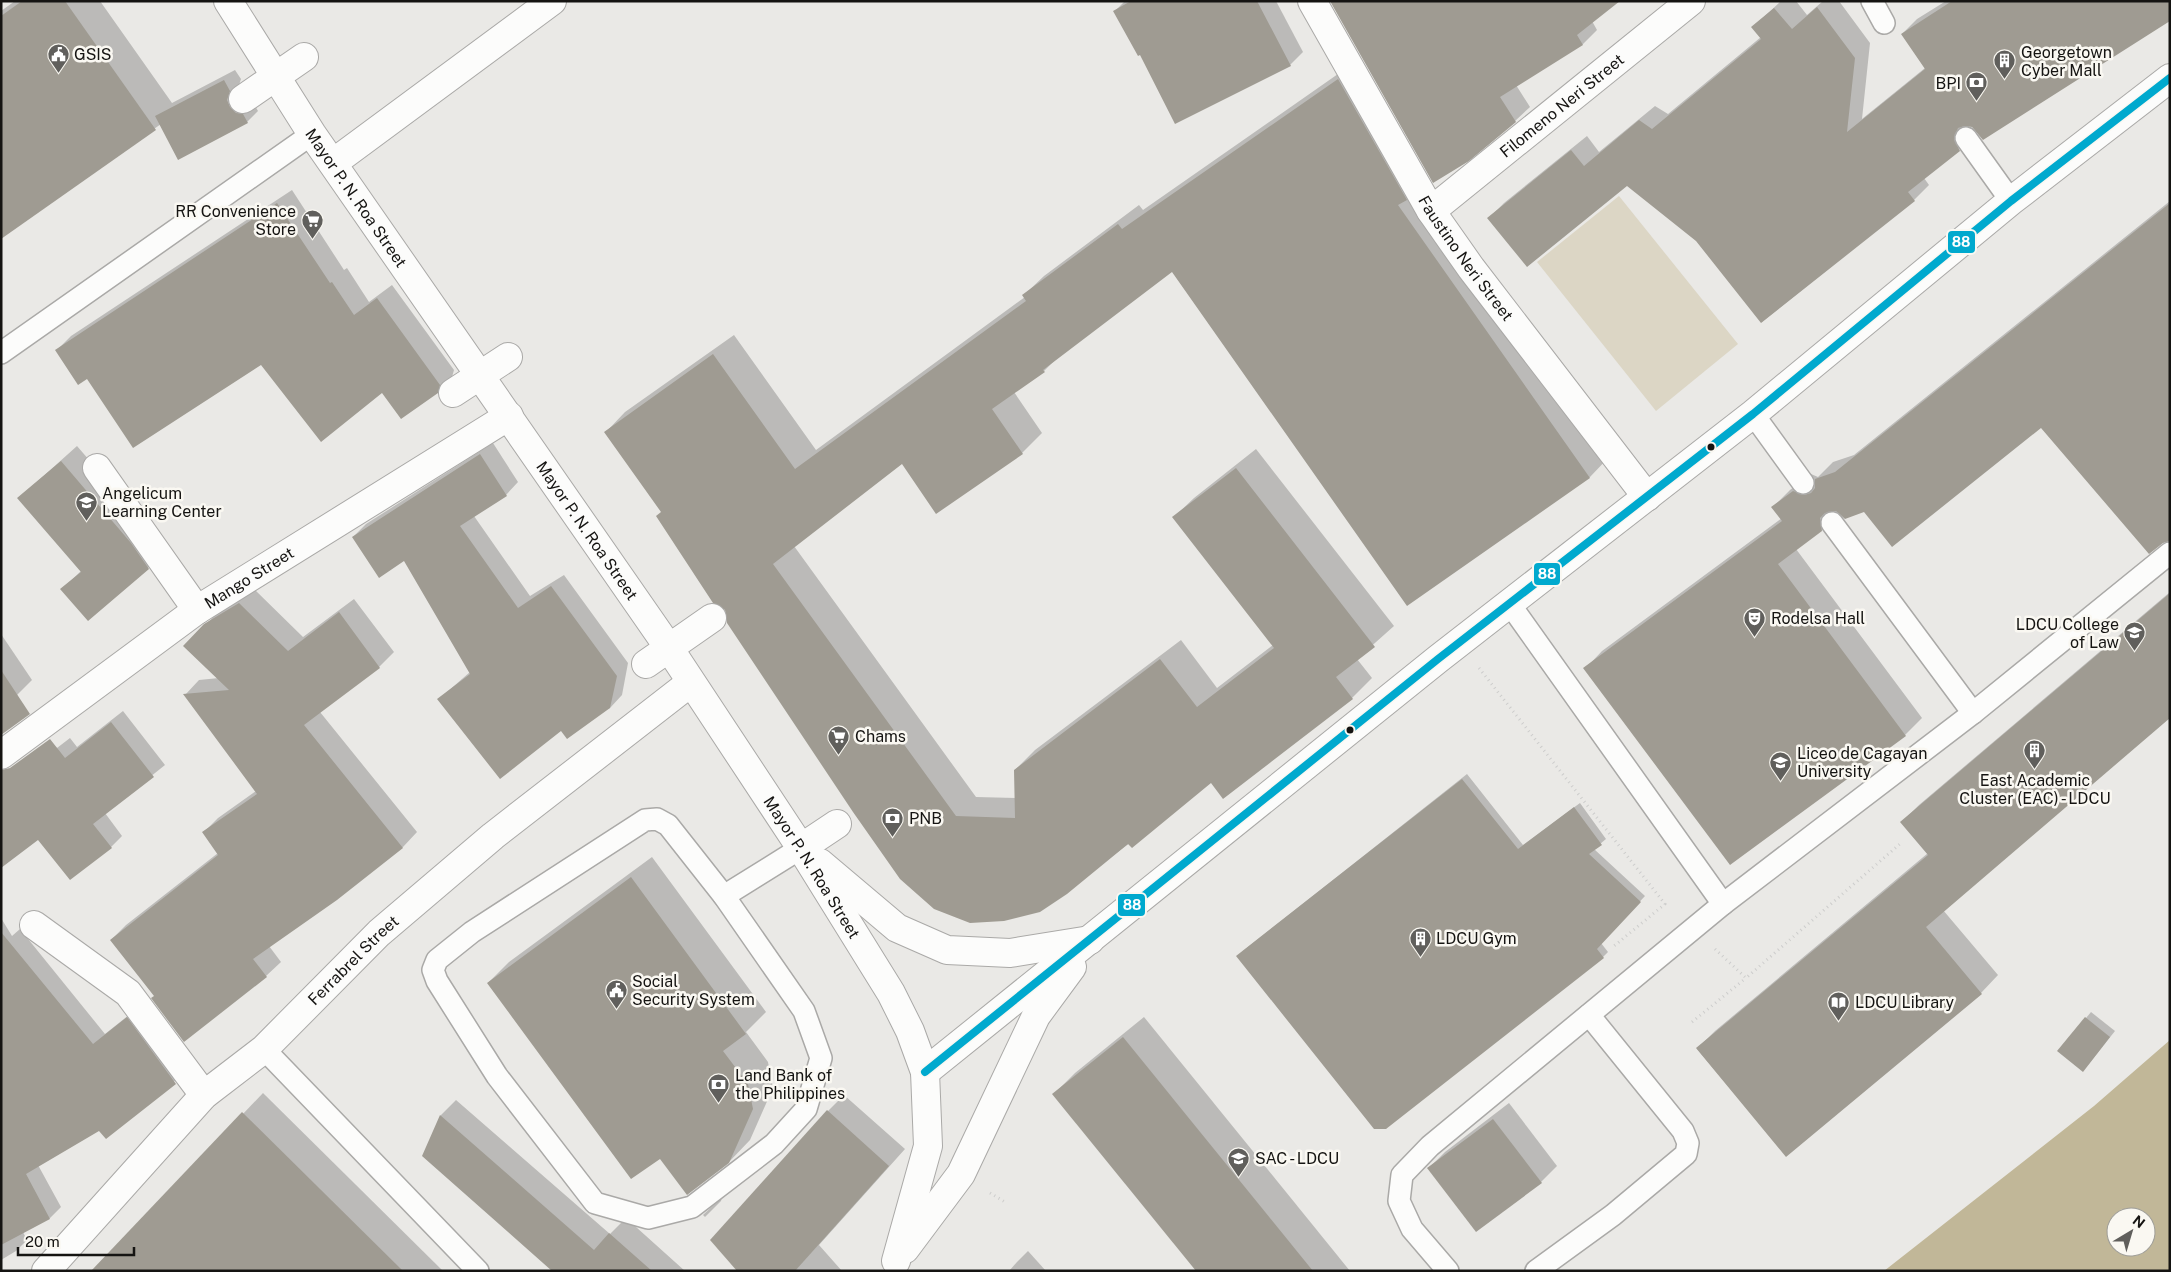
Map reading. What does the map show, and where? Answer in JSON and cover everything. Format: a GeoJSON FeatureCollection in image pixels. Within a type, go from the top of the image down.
{"type":"FeatureCollection","features":[{"type":"Feature","properties":{"kind":"main road","name":"Mayor P. N. Roa Street"},"geometry":{"type":"LineString","coordinates":[[228,1],[312,134],[669,648],[690,683],[801,848],[891,993],[910,1031],[926,1072],[928,1146],[892,1266]]}},
{"type":"Feature","properties":{"kind":"main road"},"geometry":{"type":"LineString","coordinates":[[333,163],[552,1]]}},
{"type":"Feature","properties":{"kind":"main road","name":"Faustino Neri Street"},"geometry":{"type":"LineString","coordinates":[[1312,1],[1431,211],[1471,268],[1647,497]]}},
{"type":"Feature","properties":{"kind":"main road","name":"Filomeno Neri Street"},"geometry":{"type":"LineString","coordinates":[[1431,211],[1691,1]]}},
{"type":"Feature","properties":{"kind":"main road"},"geometry":{"type":"LineString","coordinates":[[243,99],[304,57]]}},
{"type":"Feature","properties":{"kind":"main road"},"geometry":{"type":"LineString","coordinates":[[926,1072],[1459,642],[1753,414],[2011,201],[2170,78]]}},
{"type":"Feature","properties":{"kind":"main road"},"geometry":{"type":"LineString","coordinates":[[453,392],[508,357]]}},
{"type":"Feature","properties":{"kind":"main road","name":"Mango Street"},"geometry":{"type":"LineString","coordinates":[[1,756],[196,610],[509,416]]}},
{"type":"Feature","properties":{"kind":"main road"},"geometry":{"type":"LineString","coordinates":[[97,468],[196,610]]}},
{"type":"Feature","properties":{"kind":"main road"},"geometry":{"type":"LineString","coordinates":[[646,664],[712,618]]}},
{"type":"Feature","properties":{"kind":"main road","name":"Ferrabrel Street"},"geometry":{"type":"LineString","coordinates":[[46,1271],[204,1095],[264,1049],[379,933],[493,836],[690,683]]}},
{"type":"Feature","properties":{"kind":"main road"},"geometry":{"type":"LineString","coordinates":[[837,824],[801,848],[897,928],[947,950],[1010,953],[1091,939]]}},
{"type":"Feature","properties":{"kind":"main road"},"geometry":{"type":"LineString","coordinates":[[34,925],[128,993],[204,1095]]}},
{"type":"Feature","properties":{"kind":"main road"},"geometry":{"type":"LineString","coordinates":[[892,1266],[961,1174],[1036,1016],[1091,939]]}},
{"type":"Feature","properties":{"kind":"lane"},"geometry":{"type":"LineString","coordinates":[[1872,1],[1884,23]]}},
{"type":"Feature","properties":{"kind":"lane"},"geometry":{"type":"LineString","coordinates":[[1,353],[312,134]]}},
{"type":"Feature","properties":{"kind":"lane"},"geometry":{"type":"LineString","coordinates":[[1966,138],[2011,201]]}},
{"type":"Feature","properties":{"kind":"lane"},"geometry":{"type":"LineString","coordinates":[[1753,414],[1804,483]]}},
{"type":"Feature","properties":{"kind":"lane"},"geometry":{"type":"LineString","coordinates":[[1832,523],[1973,713]]}},
{"type":"Feature","properties":{"kind":"lane"},"geometry":{"type":"LineString","coordinates":[[1448,1271],[1412,1228],[1399,1201],[1402,1176],[1430,1146],[1723,904],[1973,713],[2170,553]]}},
{"type":"Feature","properties":{"kind":"lane"},"geometry":{"type":"LineString","coordinates":[[1508,604],[1723,904]]}},
{"type":"Feature","properties":{"kind":"lane"},"geometry":{"type":"LineString","coordinates":[[656,818],[668,825],[724,896],[804,1011],[821,1058],[806,1109],[774,1144],[692,1207],[648,1218],[595,1203],[497,1076],[437,982],[433,970],[437,960],[472,932],[645,820],[656,818]]}},
{"type":"Feature","properties":{"kind":"lane"},"geometry":{"type":"LineString","coordinates":[[724,896],[801,848]]}},
{"type":"Feature","properties":{"kind":"lane"},"geometry":{"type":"LineString","coordinates":[[1536,1271],[1613,1215],[1686,1154],[1688,1143],[1683,1131],[1589,1015]]}},
{"type":"Feature","properties":{"kind":"lane"},"geometry":{"type":"LineString","coordinates":[[264,1049],[478,1271]]}},
{"type":"Feature","properties":{"kind":"path"},"geometry":{"type":"LineString","coordinates":[[1459,642],[1664,904],[1746,978]]}},
{"type":"Feature","properties":{"kind":"path"},"geometry":{"type":"LineString","coordinates":[[1692,1022],[1746,978],[1901,843]]}},
{"type":"Feature","properties":{"kind":"path"},"geometry":{"type":"LineString","coordinates":[[1614,946],[1664,904]]}},
{"type":"Feature","properties":{"kind":"shaded area"},"geometry":{"type":"Polygon","coordinates":[[[1619,196],[1738,344],[1656,411],[1537,262],[1619,196]]]}},
{"type":"Feature","properties":{"kind":"shaded area"},"geometry":{"type":"Polygon","coordinates":[[[2170,1040],[2170,1271],[1884,1271],[2094,1106],[2170,1040]]]}},
{"type":"Feature","properties":{"kind":"building","name":"GSIS"},"geometry":{"type":"Polygon","coordinates":[[[22,1],[65,1],[156,130],[1,239],[1,16],[22,1]]]}},
{"type":"Feature","properties":{"kind":"building"},"geometry":{"type":"Polygon","coordinates":[[[1131,1],[1257,1],[1291,66],[1175,124],[1140,55],[1138,56],[1113,11],[1131,1]]]}},
{"type":"Feature","properties":{"kind":"building"},"geometry":{"type":"Polygon","coordinates":[[[1330,1],[1620,1],[1577,35],[1583,45],[1500,97],[1516,122],[1469,161],[1433,183],[1330,1]]]}},
{"type":"Feature","properties":{"kind":"building"},"geometry":{"type":"Polygon","coordinates":[[[1952,1],[2170,1],[2170,21],[1983,140],[1972,127],[1958,128],[1954,139],[1960,151],[1908,192],[1915,201],[1761,323],[1696,241],[1627,186],[1527,267],[1487,218],[1571,150],[1584,166],[1639,120],[1652,129],[1761,39],[1751,27],[1774,8],[1792,29],[1817,7],[1855,58],[1847,132],[1925,69],[1901,34],[1952,1]]]}},
{"type":"Feature","properties":{"kind":"building"},"geometry":{"type":"Polygon","coordinates":[[[1338,79],[1407,200],[1398,205],[1590,478],[1407,606],[1172,272],[1043,370],[1045,372],[992,409],[1023,454],[936,514],[902,464],[773,564],[956,816],[1015,818],[1014,770],[1160,659],[1197,707],[1274,648],[1172,517],[1236,468],[1375,647],[1336,677],[1353,699],[1223,799],[1211,783],[1132,848],[1128,844],[1067,894],[1040,912],[1004,921],[970,923],[934,909],[900,879],[853,812],[727,623],[725,610],[713,603],[656,516],[661,512],[604,432],[713,354],[795,469],[1026,301],[1022,295],[1118,224],[1122,229],[1338,79]]]}},
{"type":"Feature","properties":{"kind":"building"},"geometry":{"type":"Polygon","coordinates":[[[224,80],[230,91],[227,100],[230,107],[236,113],[243,114],[248,123],[178,160],[155,116],[224,80]]]}},
{"type":"Feature","properties":{"kind":"building"},"geometry":{"type":"Polygon","coordinates":[[[277,203],[330,283],[332,282],[354,315],[377,298],[440,385],[438,393],[401,419],[382,393],[321,442],[261,365],[133,448],[87,379],[78,385],[55,350],[277,203]]]}},
{"type":"Feature","properties":{"kind":"building"},"geometry":{"type":"Polygon","coordinates":[[[2170,203],[2170,541],[2163,543],[2149,554],[2041,428],[1892,547],[1864,512],[1845,519],[1836,511],[1825,513],[1820,518],[1822,531],[1778,564],[1906,736],[1730,865],[1583,668],[1782,521],[1771,507],[1793,491],[1804,495],[1811,493],[1815,488],[1815,479],[1835,472],[2170,203]]]}},
{"type":"Feature","properties":{"kind":"building"},"geometry":{"type":"Polygon","coordinates":[[[480,454],[507,496],[460,526],[518,608],[551,586],[617,676],[610,708],[567,739],[561,731],[500,779],[437,699],[470,674],[404,561],[379,578],[352,537],[480,454]]]}},
{"type":"Feature","properties":{"kind":"building"},"geometry":{"type":"Polygon","coordinates":[[[61,461],[131,543],[149,569],[88,621],[60,589],[81,572],[17,498],[61,461]]]}},
{"type":"Feature","properties":{"kind":"building"},"geometry":{"type":"Polygon","coordinates":[[[2170,593],[2170,718],[1926,927],[1982,994],[1786,1157],[1696,1048],[1928,855],[1900,822],[2170,593]]]}},
{"type":"Feature","properties":{"kind":"building"},"geometry":{"type":"Polygon","coordinates":[[[239,603],[288,651],[339,612],[380,668],[304,725],[403,848],[337,900],[253,959],[267,977],[184,1042],[151,998],[154,996],[110,940],[218,855],[202,832],[257,794],[183,694],[229,690],[183,646],[204,624],[239,603]]]}},
{"type":"Feature","properties":{"kind":"building"},"geometry":{"type":"Polygon","coordinates":[[[1,670],[30,714],[1,735],[1,670]]]}},
{"type":"Feature","properties":{"kind":"building"},"geometry":{"type":"Polygon","coordinates":[[[111,722],[154,777],[93,824],[112,848],[70,880],[38,840],[1,868],[1,770],[10,768],[50,739],[65,758],[111,722]]]}},
{"type":"Feature","properties":{"kind":"building","name":"LDCU Gym"},"geometry":{"type":"Polygon","coordinates":[[[1462,779],[1518,849],[1574,807],[1602,845],[1589,854],[1641,902],[1597,949],[1604,958],[1386,1129],[1374,1129],[1236,956],[1462,779]]]}},
{"type":"Feature","properties":{"kind":"building","name":"Social Security System"},"geometry":{"type":"Polygon","coordinates":[[[631,877],[746,1034],[723,1051],[748,1084],[753,1109],[729,1163],[687,1195],[660,1159],[631,1179],[487,983],[631,877]]]}},
{"type":"Feature","properties":{"kind":"building"},"geometry":{"type":"Polygon","coordinates":[[[1,932],[93,1044],[127,1017],[176,1084],[106,1139],[99,1131],[26,1174],[50,1219],[1,1245],[1,932]]]}},
{"type":"Feature","properties":{"kind":"building"},"geometry":{"type":"Polygon","coordinates":[[[2085,1017],[2110,1037],[2083,1072],[2057,1051],[2085,1017]]]}},
{"type":"Feature","properties":{"kind":"building"},"geometry":{"type":"Polygon","coordinates":[[[1123,1037],[1313,1271],[1196,1271],[1052,1094],[1123,1037]]]}},
{"type":"Feature","properties":{"kind":"building"},"geometry":{"type":"Polygon","coordinates":[[[827,1110],[889,1166],[795,1271],[737,1271],[710,1240],[827,1110]]]}},
{"type":"Feature","properties":{"kind":"building"},"geometry":{"type":"Polygon","coordinates":[[[242,1112],[403,1271],[91,1271],[242,1112]]]}},
{"type":"Feature","properties":{"kind":"building"},"geometry":{"type":"Polygon","coordinates":[[[440,1115],[594,1250],[609,1233],[652,1271],[552,1271],[422,1156],[440,1115]]]}},
{"type":"Feature","properties":{"kind":"building"},"geometry":{"type":"Polygon","coordinates":[[[1493,1119],[1542,1183],[1476,1232],[1427,1168],[1493,1119]]]}},
{"type":"Feature","properties":{"kind":"transit line","name":"88"},"geometry":{"type":"LineString","coordinates":[[925,1072],[1438,659],[1753,414],[2011,201],[2170,78]]}},
{"type":"Feature","properties":{"kind":"place","name":"GSIS"},"geometry":{"type":"Point","coordinates":[58,73]}},
{"type":"Feature","properties":{"kind":"place","name":"Georgetown Cyber Mall"},"geometry":{"type":"Point","coordinates":[2005,80]}},
{"type":"Feature","properties":{"kind":"place","name":"BPI"},"geometry":{"type":"Point","coordinates":[1977,102]}},
{"type":"Feature","properties":{"kind":"place","name":"RR Convenience Store"},"geometry":{"type":"Point","coordinates":[312,239]}},
{"type":"Feature","properties":{"kind":"place","name":"Angelicum Learning Center"},"geometry":{"type":"Point","coordinates":[86,521]}},
{"type":"Feature","properties":{"kind":"place","name":"Rodelsa Hall"},"geometry":{"type":"Point","coordinates":[1755,637]}},
{"type":"Feature","properties":{"kind":"place","name":"LDCU College of Law"},"geometry":{"type":"Point","coordinates":[2135,652]}},
{"type":"Feature","properties":{"kind":"place","name":"Chams"},"geometry":{"type":"Point","coordinates":[839,755]}},
{"type":"Feature","properties":{"kind":"place","name":"East Academic Cluster (EAC) - LDCU"},"geometry":{"type":"Point","coordinates":[2035,770]}},
{"type":"Feature","properties":{"kind":"place","name":"Liceo de Cagayan University"},"geometry":{"type":"Point","coordinates":[1781,781]}},
{"type":"Feature","properties":{"kind":"place","name":"PNB"},"geometry":{"type":"Point","coordinates":[893,837]}},
{"type":"Feature","properties":{"kind":"place","name":"LDCU Gym"},"geometry":{"type":"Point","coordinates":[1420,957]}},
{"type":"Feature","properties":{"kind":"place","name":"Social Security System"},"geometry":{"type":"Point","coordinates":[616,1009]}},
{"type":"Feature","properties":{"kind":"place","name":"LDCU Library"},"geometry":{"type":"Point","coordinates":[1839,1021]}},
{"type":"Feature","properties":{"kind":"place","name":"Land Bank of the Philippines"},"geometry":{"type":"Point","coordinates":[719,1103]}},
{"type":"Feature","properties":{"kind":"place","name":"SAC - LDCU"},"geometry":{"type":"Point","coordinates":[1239,1177]}}]}
